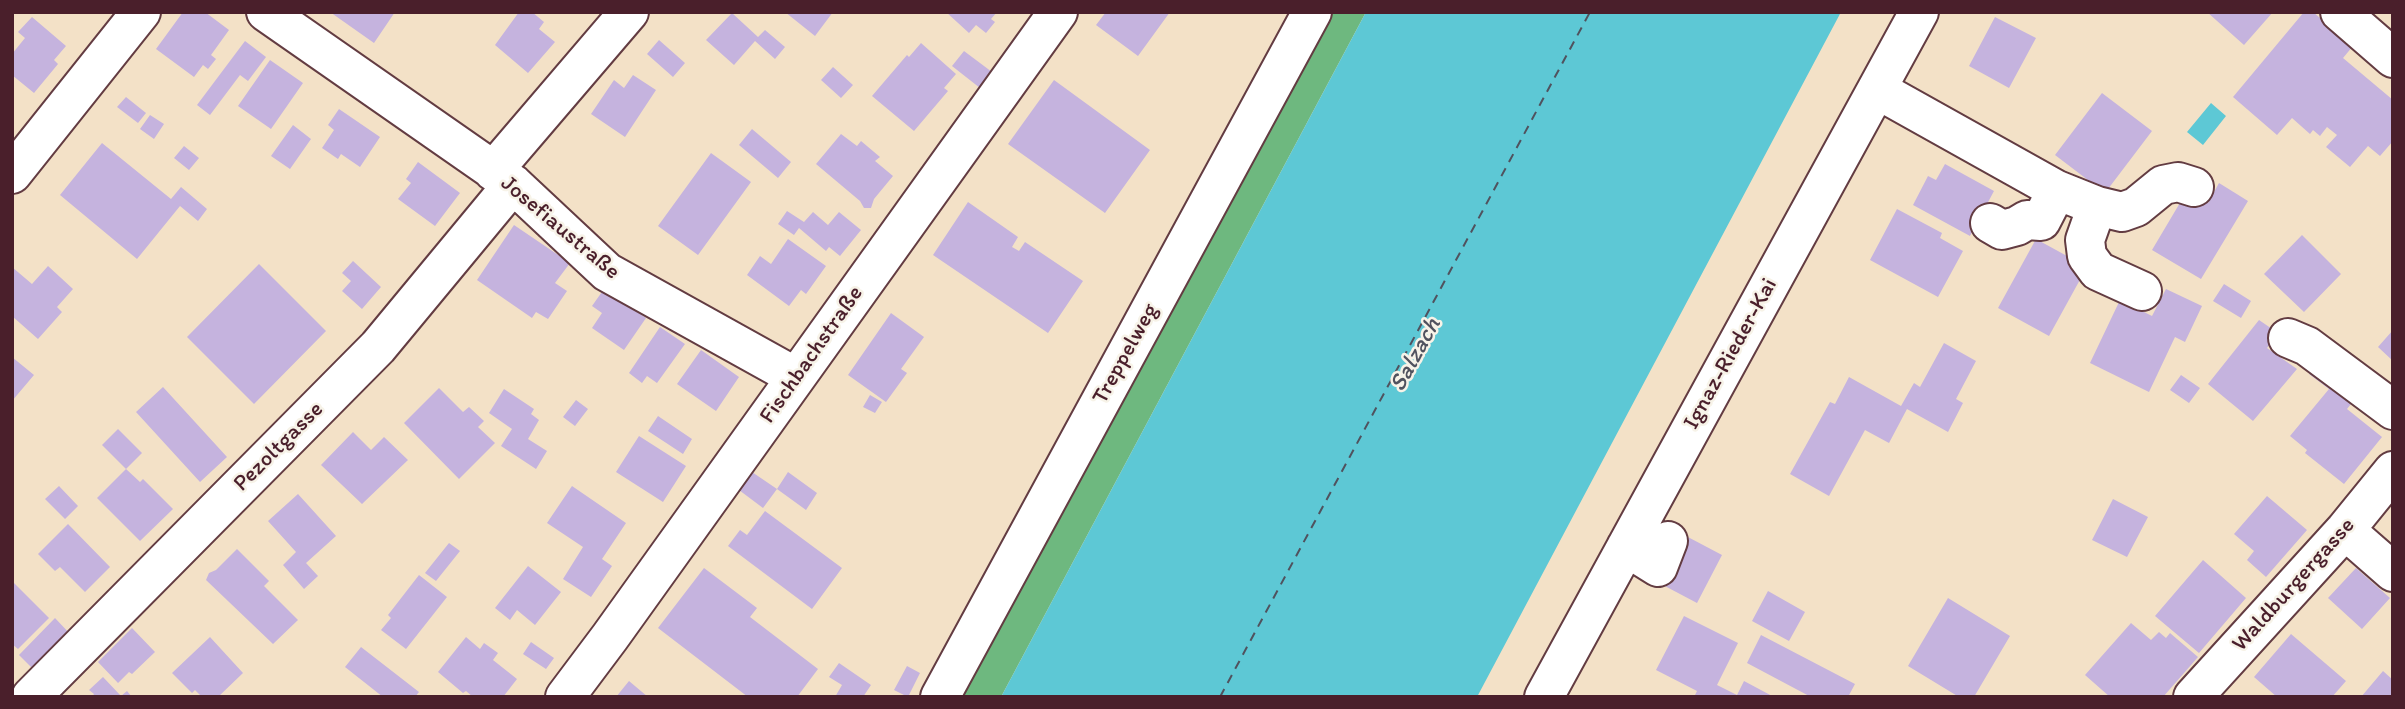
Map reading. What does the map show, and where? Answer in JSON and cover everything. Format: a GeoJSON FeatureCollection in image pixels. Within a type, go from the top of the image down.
{"type":"FeatureCollection","features":[{"type":"Feature","properties":{"kind":"street"},"geometry":{"type":"LineString","coordinates":[[12,174],[141,12]]}},
{"type":"Feature","properties":{"kind":"street","name":"Josefiaustraße"},"geometry":{"type":"LineString","coordinates":[[266,12],[503,178],[607,272],[796,377]]}},
{"type":"Feature","properties":{"kind":"street","name":"Pezoltgasse"},"geometry":{"type":"LineString","coordinates":[[31,697],[378,347],[629,12]]}},
{"type":"Feature","properties":{"kind":"street","name":"Fischbachstraße"},"geometry":{"type":"LineString","coordinates":[[565,697],[1058,12]]}},
{"type":"Feature","properties":{"kind":"street","name":"Treppelweg"},"geometry":{"type":"LineString","coordinates":[[940,697],[1312,12]]}},
{"type":"Feature","properties":{"kind":"street","name":"Ignaz-Rieder-Kai"},"geometry":{"type":"LineString","coordinates":[[1544,697],[1919,12]]}},
{"type":"Feature","properties":{"kind":"street"},"geometry":{"type":"LineString","coordinates":[[2340,12],[2393,58]]}},
{"type":"Feature","properties":{"kind":"street"},"geometry":{"type":"LineString","coordinates":[[1878,90],[2049,206],[2091,223],[2136,207],[2162,185],[2178,182],[2194,187]]}},
{"type":"Feature","properties":{"kind":"street"},"geometry":{"type":"LineString","coordinates":[[1990,223],[2002,230],[2017,226],[2049,206]]}},
{"type":"Feature","properties":{"kind":"street"},"geometry":{"type":"LineString","coordinates":[[2091,223],[2087,256],[2098,271],[2142,291]]}},
{"type":"Feature","properties":{"kind":"street"},"geometry":{"type":"LineString","coordinates":[[2288,338],[2307,346],[2393,410]]}},
{"type":"Feature","properties":{"kind":"street","name":"Waldburgergasse"},"geometry":{"type":"LineString","coordinates":[[2193,697],[2344,530],[2393,471]]}},
{"type":"Feature","properties":{"kind":"street"},"geometry":{"type":"LineString","coordinates":[[2344,530],[2393,572]]}},
{"type":"Feature","properties":{"kind":"street"},"geometry":{"type":"LineString","coordinates":[[1626,547],[1658,566],[1668,541]]}},
{"type":"Feature","properties":{"kind":"green space"},"geometry":{"type":"Polygon","coordinates":[[[1320,12],[1366,12],[1001,697],[952,697],[1320,12]]]}},
{"type":"Feature","properties":{"kind":"water","name":"Salzach"},"geometry":{"type":"Polygon","coordinates":[[[1366,12],[1841,12],[1477,697],[1001,697],[1366,12]]]}},
{"type":"Feature","properties":{"kind":"water"},"geometry":{"type":"Polygon","coordinates":[[[2211,103],[2226,116],[2203,145],[2187,132],[2211,103]]]}},
{"type":"Feature","properties":{"kind":"building"},"geometry":{"type":"Polygon","coordinates":[[[183,12],[205,12],[229,30],[211,55],[216,59],[208,69],[203,65],[194,77],[156,49],[183,12]]]}},
{"type":"Feature","properties":{"kind":"building"},"geometry":{"type":"Polygon","coordinates":[[[330,12],[395,12],[374,43],[330,12]]]}},
{"type":"Feature","properties":{"kind":"building"},"geometry":{"type":"Polygon","coordinates":[[[519,12],[532,12],[544,22],[539,29],[555,42],[528,73],[495,45],[519,12]]]}},
{"type":"Feature","properties":{"kind":"building"},"geometry":{"type":"Polygon","coordinates":[[[785,12],[833,12],[815,36],[785,12]]]}},
{"type":"Feature","properties":{"kind":"building"},"geometry":{"type":"Polygon","coordinates":[[[946,12],[997,12],[991,19],[995,22],[986,33],[976,25],[969,33],[946,12]]]}},
{"type":"Feature","properties":{"kind":"building"},"geometry":{"type":"Polygon","coordinates":[[[1106,12],[1170,12],[1138,56],[1096,25],[1106,12]]]}},
{"type":"Feature","properties":{"kind":"building"},"geometry":{"type":"Polygon","coordinates":[[[2207,12],[2273,12],[2244,45],[2207,12]]]}},
{"type":"Feature","properties":{"kind":"building"},"geometry":{"type":"Polygon","coordinates":[[[2304,12],[2313,12],[2353,46],[2343,58],[2393,100],[2393,141],[2380,156],[2368,146],[2350,167],[2326,147],[2337,135],[2327,127],[2320,136],[2313,130],[2310,134],[2292,118],[2277,135],[2233,97],[2304,12]]]}},
{"type":"Feature","properties":{"kind":"building"},"geometry":{"type":"Polygon","coordinates":[[[732,13],[758,37],[765,30],[785,47],[775,59],[755,41],[734,65],[706,40],[732,13]]]}},
{"type":"Feature","properties":{"kind":"building"},"geometry":{"type":"Polygon","coordinates":[[[32,17],[66,46],[54,60],[58,64],[34,93],[12,75],[12,54],[25,38],[18,32],[32,17]]]}},
{"type":"Feature","properties":{"kind":"building"},"geometry":{"type":"Polygon","coordinates":[[[1995,17],[2036,38],[2009,88],[1969,66],[1995,17]]]}},
{"type":"Feature","properties":{"kind":"building"},"geometry":{"type":"Polygon","coordinates":[[[659,40],[685,63],[673,77],[647,54],[659,40]]]}},
{"type":"Feature","properties":{"kind":"building"},"geometry":{"type":"Polygon","coordinates":[[[245,41],[266,57],[248,81],[240,75],[210,115],[197,105],[245,41]]]}},
{"type":"Feature","properties":{"kind":"building"},"geometry":{"type":"Polygon","coordinates":[[[921,43],[956,74],[944,88],[948,91],[914,131],[872,96],[907,55],[909,57],[921,43]]]}},
{"type":"Feature","properties":{"kind":"building"},"geometry":{"type":"Polygon","coordinates":[[[964,51],[992,72],[980,88],[952,66],[964,51]]]}},
{"type":"Feature","properties":{"kind":"building"},"geometry":{"type":"Polygon","coordinates":[[[270,60],[303,83],[271,129],[238,106],[270,60]]]}},
{"type":"Feature","properties":{"kind":"building"},"geometry":{"type":"Polygon","coordinates":[[[833,67],[853,85],[841,98],[821,80],[833,67]]]}},
{"type":"Feature","properties":{"kind":"building"},"geometry":{"type":"Polygon","coordinates":[[[633,75],[656,90],[625,137],[591,114],[614,80],[624,88],[633,75]]]}},
{"type":"Feature","properties":{"kind":"building"},"geometry":{"type":"Polygon","coordinates":[[[1054,80],[1150,150],[1105,213],[1008,144],[1054,80]]]}},
{"type":"Feature","properties":{"kind":"building"},"geometry":{"type":"Polygon","coordinates":[[[2102,93],[2152,131],[2105,193],[2055,155],[2102,93]]]}},
{"type":"Feature","properties":{"kind":"building"},"geometry":{"type":"Polygon","coordinates":[[[126,97],[146,113],[138,123],[117,107],[126,97]]]}},
{"type":"Feature","properties":{"kind":"building"},"geometry":{"type":"Polygon","coordinates":[[[339,109],[380,137],[360,167],[341,154],[338,159],[322,148],[334,130],[328,125],[339,109]]]}},
{"type":"Feature","properties":{"kind":"building"},"geometry":{"type":"Polygon","coordinates":[[[150,115],[164,124],[154,139],[140,129],[150,115]]]}},
{"type":"Feature","properties":{"kind":"building"},"geometry":{"type":"Polygon","coordinates":[[[293,125],[311,139],[290,169],[271,156],[293,125]]]}},
{"type":"Feature","properties":{"kind":"building"},"geometry":{"type":"Polygon","coordinates":[[[752,129],[791,162],[778,178],[739,145],[752,129]]]}},
{"type":"Feature","properties":{"kind":"building"},"geometry":{"type":"Polygon","coordinates":[[[841,134],[857,146],[861,141],[880,157],[875,161],[893,176],[874,199],[871,208],[864,208],[860,201],[816,164],[841,134]]]}},
{"type":"Feature","properties":{"kind":"building"},"geometry":{"type":"Polygon","coordinates":[[[102,143],[171,199],[181,187],[207,209],[198,221],[180,206],[137,259],[60,195],[102,143]]]}},
{"type":"Feature","properties":{"kind":"building"},"geometry":{"type":"Polygon","coordinates":[[[184,146],[199,158],[189,170],[174,158],[184,146]]]}},
{"type":"Feature","properties":{"kind":"building"},"geometry":{"type":"Polygon","coordinates":[[[711,153],[751,182],[698,255],[658,226],[711,153]]]}},
{"type":"Feature","properties":{"kind":"building"},"geometry":{"type":"Polygon","coordinates":[[[418,162],[460,193],[435,226],[398,199],[411,183],[406,179],[418,162]]]}},
{"type":"Feature","properties":{"kind":"building"},"geometry":{"type":"Polygon","coordinates":[[[1945,164],[1994,191],[1970,236],[1913,205],[1928,176],[1936,180],[1945,164]]]}},
{"type":"Feature","properties":{"kind":"building"},"geometry":{"type":"Polygon","coordinates":[[[2219,183],[2248,201],[2201,279],[2152,250],[2187,191],[2208,203],[2219,183]]]}},
{"type":"Feature","properties":{"kind":"building"},"geometry":{"type":"Polygon","coordinates":[[[968,202],[1018,237],[1012,247],[1019,251],[1025,242],[1083,281],[1048,333],[933,255],[968,202]]]}},
{"type":"Feature","properties":{"kind":"building"},"geometry":{"type":"Polygon","coordinates":[[[1897,209],[1942,233],[1940,238],[1963,251],[1938,297],[1870,260],[1897,209]]]}},
{"type":"Feature","properties":{"kind":"building"},"geometry":{"type":"Polygon","coordinates":[[[787,211],[804,222],[813,212],[828,225],[839,212],[861,230],[840,256],[829,247],[826,251],[799,228],[794,235],[778,224],[787,211]]]}},
{"type":"Feature","properties":{"kind":"building"},"geometry":{"type":"Polygon","coordinates":[[[514,225],[570,263],[555,283],[567,291],[548,319],[536,312],[532,318],[477,280],[514,225]]]}},
{"type":"Feature","properties":{"kind":"building"},"geometry":{"type":"Polygon","coordinates":[[[2302,235],[2341,274],[2304,312],[2264,274],[2302,235]]]}},
{"type":"Feature","properties":{"kind":"building"},"geometry":{"type":"Polygon","coordinates":[[[788,239],[826,266],[806,294],[801,290],[789,306],[747,275],[760,256],[771,264],[788,239]]]}},
{"type":"Feature","properties":{"kind":"building"},"geometry":{"type":"Polygon","coordinates":[[[2036,239],[2087,267],[2049,336],[1998,308],[2036,239]]]}},
{"type":"Feature","properties":{"kind":"building"},"geometry":{"type":"Polygon","coordinates":[[[353,261],[381,287],[362,309],[342,291],[351,281],[342,273],[353,261]]]}},
{"type":"Feature","properties":{"kind":"building"},"geometry":{"type":"Polygon","coordinates":[[[259,264],[326,331],[254,404],[187,337],[259,264]]]}},
{"type":"Feature","properties":{"kind":"building"},"geometry":{"type":"Polygon","coordinates":[[[48,266],[73,289],[57,307],[62,312],[38,339],[12,316],[12,267],[32,284],[48,266]]]}},
{"type":"Feature","properties":{"kind":"building"},"geometry":{"type":"Polygon","coordinates":[[[2224,284],[2251,301],[2241,318],[2213,301],[2224,284]]]}},
{"type":"Feature","properties":{"kind":"building"},"geometry":{"type":"Polygon","coordinates":[[[604,289],[646,318],[624,350],[592,328],[602,313],[592,306],[604,289]]]}},
{"type":"Feature","properties":{"kind":"building"},"geometry":{"type":"Polygon","coordinates":[[[2166,289],[2202,306],[2185,342],[2175,337],[2149,392],[2090,363],[2120,300],[2152,316],[2166,289]]]}},
{"type":"Feature","properties":{"kind":"building"},"geometry":{"type":"Polygon","coordinates":[[[891,313],[924,337],[901,369],[907,373],[886,402],[848,375],[891,313]]]}},
{"type":"Feature","properties":{"kind":"building"},"geometry":{"type":"Polygon","coordinates":[[[2259,320],[2278,333],[2267,348],[2297,369],[2253,421],[2208,384],[2259,320]]]}},
{"type":"Feature","properties":{"kind":"building"},"geometry":{"type":"Polygon","coordinates":[[[660,327],[685,344],[657,383],[647,376],[642,383],[629,373],[660,327]]]}},
{"type":"Feature","properties":{"kind":"building"},"geometry":{"type":"Polygon","coordinates":[[[2393,330],[2393,361],[2378,347],[2393,330]]]}},
{"type":"Feature","properties":{"kind":"building"},"geometry":{"type":"Polygon","coordinates":[[[1944,343],[1976,361],[1956,399],[1963,403],[1948,432],[1907,409],[1889,443],[1865,430],[1829,496],[1790,474],[1830,402],[1835,404],[1849,377],[1901,406],[1914,383],[1920,387],[1944,343]]]}},
{"type":"Feature","properties":{"kind":"building"},"geometry":{"type":"Polygon","coordinates":[[[701,350],[739,377],[716,411],[677,384],[701,350]]]}},
{"type":"Feature","properties":{"kind":"building"},"geometry":{"type":"Polygon","coordinates":[[[12,357],[34,375],[12,401],[12,357]]]}},
{"type":"Feature","properties":{"kind":"building"},"geometry":{"type":"Polygon","coordinates":[[[2320,361],[2345,382],[2337,393],[2351,404],[2347,409],[2382,437],[2344,484],[2305,453],[2307,450],[2290,436],[2329,389],[2309,374],[2320,361]]]}},
{"type":"Feature","properties":{"kind":"building"},"geometry":{"type":"Polygon","coordinates":[[[2181,375],[2200,388],[2189,403],[2170,390],[2181,375]]]}},
{"type":"Feature","properties":{"kind":"building"},"geometry":{"type":"Polygon","coordinates":[[[163,387],[227,457],[200,482],[136,412],[163,387]]]}},
{"type":"Feature","properties":{"kind":"building"},"geometry":{"type":"Polygon","coordinates":[[[439,388],[463,412],[469,407],[484,421],[478,427],[495,443],[459,479],[404,423],[439,388]]]}},
{"type":"Feature","properties":{"kind":"building"},"geometry":{"type":"Polygon","coordinates":[[[504,389],[534,409],[531,414],[539,420],[528,439],[547,451],[536,469],[501,446],[512,429],[489,413],[504,389]]]}},
{"type":"Feature","properties":{"kind":"building"},"geometry":{"type":"Polygon","coordinates":[[[870,395],[882,402],[875,413],[863,407],[870,395]]]}},
{"type":"Feature","properties":{"kind":"building"},"geometry":{"type":"Polygon","coordinates":[[[576,400],[588,409],[575,426],[563,417],[576,400]]]}},
{"type":"Feature","properties":{"kind":"building"},"geometry":{"type":"Polygon","coordinates":[[[658,416],[692,439],[683,454],[648,431],[658,416]]]}},
{"type":"Feature","properties":{"kind":"building"},"geometry":{"type":"Polygon","coordinates":[[[118,429],[142,453],[126,469],[102,445],[118,429]]]}},
{"type":"Feature","properties":{"kind":"building"},"geometry":{"type":"Polygon","coordinates":[[[353,432],[371,450],[384,437],[408,460],[362,504],[321,465],[353,432]]]}},
{"type":"Feature","properties":{"kind":"building"},"geometry":{"type":"Polygon","coordinates":[[[639,436],[686,466],[663,502],[616,472],[639,436]]]}},
{"type":"Feature","properties":{"kind":"building"},"geometry":{"type":"Polygon","coordinates":[[[126,469],[140,482],[143,479],[173,509],[140,541],[97,498],[126,469]]]}},
{"type":"Feature","properties":{"kind":"building"},"geometry":{"type":"Polygon","coordinates":[[[752,472],[777,489],[763,508],[739,490],[752,472]]]}},
{"type":"Feature","properties":{"kind":"building"},"geometry":{"type":"Polygon","coordinates":[[[788,472],[817,493],[806,510],[777,489],[788,472]]]}},
{"type":"Feature","properties":{"kind":"building"},"geometry":{"type":"Polygon","coordinates":[[[59,486],[78,506],[65,519],[45,499],[59,486]]]}},
{"type":"Feature","properties":{"kind":"building"},"geometry":{"type":"Polygon","coordinates":[[[572,486],[626,523],[602,559],[612,566],[591,597],[563,579],[583,547],[547,523],[572,486]]]}},
{"type":"Feature","properties":{"kind":"building"},"geometry":{"type":"Polygon","coordinates":[[[298,494],[336,536],[306,563],[318,576],[304,589],[283,565],[296,552],[268,521],[298,494]]]}},
{"type":"Feature","properties":{"kind":"building"},"geometry":{"type":"Polygon","coordinates":[[[2267,496],[2307,530],[2266,577],[2247,560],[2254,551],[2234,534],[2267,496]]]}},
{"type":"Feature","properties":{"kind":"building"},"geometry":{"type":"Polygon","coordinates":[[[2113,499],[2148,517],[2127,557],[2092,540],[2113,499]]]}},
{"type":"Feature","properties":{"kind":"building"},"geometry":{"type":"Polygon","coordinates":[[[765,511],[842,568],[812,609],[728,546],[740,530],[747,535],[765,511]]]}},
{"type":"Feature","properties":{"kind":"building"},"geometry":{"type":"Polygon","coordinates":[[[68,524],[110,567],[85,592],[60,567],[55,571],[38,554],[68,524]]]}},
{"type":"Feature","properties":{"kind":"building"},"geometry":{"type":"Polygon","coordinates":[[[1686,536],[1722,555],[1697,603],[1661,584],[1686,536]]]}},
{"type":"Feature","properties":{"kind":"building"},"geometry":{"type":"Polygon","coordinates":[[[449,543],[460,551],[436,581],[425,573],[449,543]]]}},
{"type":"Feature","properties":{"kind":"building"},"geometry":{"type":"Polygon","coordinates":[[[237,549],[269,581],[264,586],[298,620],[273,644],[206,580],[209,573],[216,570],[237,549]]]}},
{"type":"Feature","properties":{"kind":"building"},"geometry":{"type":"Polygon","coordinates":[[[2203,560],[2246,598],[2199,653],[2155,616],[2203,560]]]}},
{"type":"Feature","properties":{"kind":"building"},"geometry":{"type":"Polygon","coordinates":[[[528,566],[561,592],[535,625],[517,610],[510,620],[495,608],[528,566]]]}},
{"type":"Feature","properties":{"kind":"building"},"geometry":{"type":"Polygon","coordinates":[[[704,568],[757,608],[750,617],[818,669],[797,697],[748,697],[658,628],[704,568]]]}},
{"type":"Feature","properties":{"kind":"building"},"geometry":{"type":"Polygon","coordinates":[[[2356,568],[2390,598],[2362,629],[2328,598],[2356,568]]]}},
{"type":"Feature","properties":{"kind":"building"},"geometry":{"type":"Polygon","coordinates":[[[419,575],[447,597],[406,649],[381,630],[391,618],[388,615],[419,575]]]}},
{"type":"Feature","properties":{"kind":"building"},"geometry":{"type":"Polygon","coordinates":[[[12,581],[49,618],[18,649],[12,644],[12,581]]]}},
{"type":"Feature","properties":{"kind":"building"},"geometry":{"type":"Polygon","coordinates":[[[1768,591],[1805,612],[1789,641],[1752,621],[1768,591]]]}},
{"type":"Feature","properties":{"kind":"building"},"geometry":{"type":"Polygon","coordinates":[[[1948,598],[2010,636],[1974,697],[1959,697],[1908,666],[1948,598]]]}},
{"type":"Feature","properties":{"kind":"building"},"geometry":{"type":"Polygon","coordinates":[[[1684,616],[1738,643],[1717,685],[1737,695],[1744,681],[1774,697],[1694,697],[1697,691],[1656,670],[1684,616]]]}},
{"type":"Feature","properties":{"kind":"building"},"geometry":{"type":"Polygon","coordinates":[[[55,618],[71,635],[36,672],[19,655],[55,618]]]}},
{"type":"Feature","properties":{"kind":"building"},"geometry":{"type":"Polygon","coordinates":[[[2131,623],[2151,640],[2159,632],[2166,638],[2170,633],[2198,657],[2163,697],[2110,697],[2085,675],[2131,623]]]}},
{"type":"Feature","properties":{"kind":"building"},"geometry":{"type":"Polygon","coordinates":[[[132,628],[155,652],[118,683],[98,662],[132,628]]]}},
{"type":"Feature","properties":{"kind":"building"},"geometry":{"type":"Polygon","coordinates":[[[2291,634],[2346,681],[2332,697],[2277,697],[2254,677],[2291,634]]]}},
{"type":"Feature","properties":{"kind":"building"},"geometry":{"type":"Polygon","coordinates":[[[1761,635],[1855,684],[1848,697],[1811,697],[1747,663],[1761,635]]]}},
{"type":"Feature","properties":{"kind":"building"},"geometry":{"type":"Polygon","coordinates":[[[210,637],[243,673],[218,697],[202,697],[195,690],[192,693],[172,673],[210,637]]]}},
{"type":"Feature","properties":{"kind":"building"},"geometry":{"type":"Polygon","coordinates":[[[466,637],[480,649],[484,643],[498,653],[493,660],[517,679],[503,697],[473,697],[466,691],[463,693],[438,672],[466,637]]]}},
{"type":"Feature","properties":{"kind":"building"},"geometry":{"type":"Polygon","coordinates":[[[531,642],[554,658],[546,669],[523,654],[531,642]]]}},
{"type":"Feature","properties":{"kind":"building"},"geometry":{"type":"Polygon","coordinates":[[[361,647],[419,692],[415,697],[383,697],[345,667],[361,647]]]}},
{"type":"Feature","properties":{"kind":"building"},"geometry":{"type":"Polygon","coordinates":[[[839,663],[871,685],[863,697],[835,697],[842,685],[829,677],[839,663]]]}},
{"type":"Feature","properties":{"kind":"building"},"geometry":{"type":"Polygon","coordinates":[[[907,666],[920,673],[908,697],[894,690],[907,666]]]}},
{"type":"Feature","properties":{"kind":"building"},"geometry":{"type":"Polygon","coordinates":[[[2383,671],[2393,680],[2393,697],[2361,697],[2383,671]]]}},
{"type":"Feature","properties":{"kind":"building"},"geometry":{"type":"Polygon","coordinates":[[[103,677],[121,696],[127,691],[132,697],[92,697],[94,694],[89,690],[103,677]]]}},
{"type":"Feature","properties":{"kind":"building"},"geometry":{"type":"Polygon","coordinates":[[[629,681],[648,697],[616,697],[629,681]]]}},
{"type":"Feature","properties":{"kind":"ferry route"},"geometry":{"type":"LineString","coordinates":[[1220,697],[1590,12]]}}]}
